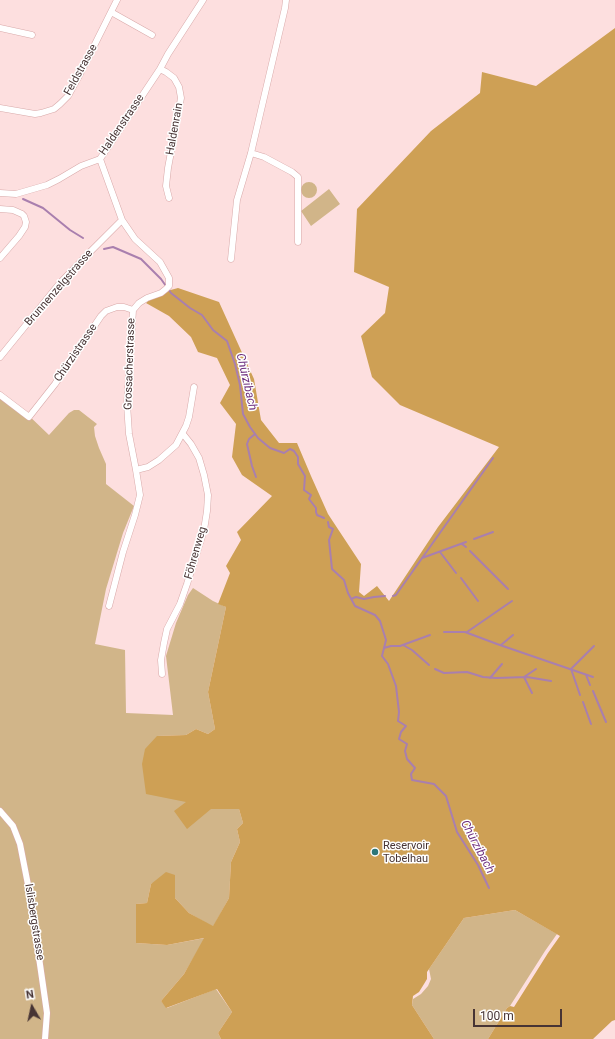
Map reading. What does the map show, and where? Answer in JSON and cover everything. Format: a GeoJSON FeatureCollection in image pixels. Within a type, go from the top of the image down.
{"type":"FeatureCollection","features":[{"type":"Feature","properties":{"kind":"street","name":"Feldstrasse"},"geometry":{"type":"LineString","coordinates":[[0,108],[35,114],[54,109],[60,104],[68,96],[117,0]]}},
{"type":"Feature","properties":{"kind":"street","name":"Haldenstrasse"},"geometry":{"type":"LineString","coordinates":[[0,194],[16,194],[47,185],[81,166],[100,159],[160,69],[203,0]]}},
{"type":"Feature","properties":{"kind":"street"},"geometry":{"type":"LineString","coordinates":[[231,259],[238,200],[251,153],[286,0]]}},
{"type":"Feature","properties":{"kind":"street"},"geometry":{"type":"LineString","coordinates":[[111,12],[152,35]]}},
{"type":"Feature","properties":{"kind":"street"},"geometry":{"type":"LineString","coordinates":[[0,28],[32,35]]}},
{"type":"Feature","properties":{"kind":"street","name":"Haldenrain"},"geometry":{"type":"LineString","coordinates":[[160,69],[174,78],[179,87],[181,98],[166,186],[170,198]]}},
{"type":"Feature","properties":{"kind":"street"},"geometry":{"type":"LineString","coordinates":[[251,153],[264,157],[292,172],[298,177],[298,242]]}},
{"type":"Feature","properties":{"kind":"street","name":"Grossacherstrasse"},"geometry":{"type":"LineString","coordinates":[[100,159],[122,220],[135,239],[160,262],[169,278],[167,288],[161,293],[139,303],[133,310],[127,404],[130,434],[140,495],[123,552],[110,606]]}},
{"type":"Feature","properties":{"kind":"street"},"geometry":{"type":"LineString","coordinates":[[0,209],[13,210],[22,214],[26,222],[25,227],[19,236],[0,258]]}},
{"type":"Feature","properties":{"kind":"street","name":"Brunnenzelgstrasse"},"geometry":{"type":"LineString","coordinates":[[0,357],[60,283],[122,220]]}},
{"type":"Feature","properties":{"kind":"street","name":"Chürzistrasse"},"geometry":{"type":"LineString","coordinates":[[0,395],[29,417],[55,384],[101,316],[106,311],[117,307],[124,307],[133,310]]}},
{"type":"Feature","properties":{"kind":"street"},"geometry":{"type":"LineString","coordinates":[[136,470],[148,467],[159,460],[176,445],[183,434],[189,417],[194,387]]}},
{"type":"Feature","properties":{"kind":"street","name":"Föhrenweg"},"geometry":{"type":"LineString","coordinates":[[162,674],[161,660],[164,643],[168,629],[180,604],[187,584],[204,530],[207,511],[208,495],[204,475],[191,444],[183,434]]}},
{"type":"Feature","properties":{"kind":"street","name":"Islisbergstrasse"},"geometry":{"type":"LineString","coordinates":[[0,811],[13,826],[20,844],[30,895],[47,1013],[45,1039]]}},
{"type":"Feature","properties":{"kind":"shaded area"},"geometry":{"type":"Polygon","coordinates":[[[615,28],[615,1020],[612,1021],[593,1039],[488,1039],[507,1008],[510,1006],[514,1007],[560,936],[515,910],[464,918],[427,972],[427,979],[419,992],[413,996],[412,1005],[434,1039],[221,1039],[218,1033],[232,1012],[217,989],[166,1008],[161,1001],[184,974],[204,938],[167,945],[136,943],[136,904],[147,903],[151,884],[166,872],[175,875],[175,898],[189,913],[213,926],[229,898],[231,862],[240,842],[237,829],[243,823],[239,809],[211,809],[187,829],[174,811],[186,802],[146,794],[142,764],[145,749],[157,736],[186,735],[196,729],[208,734],[215,729],[208,692],[226,607],[218,604],[230,573],[226,566],[241,540],[237,532],[272,496],[242,475],[232,457],[236,424],[220,403],[230,385],[217,358],[198,352],[191,337],[169,316],[146,303],[156,294],[178,288],[219,302],[254,379],[261,420],[279,443],[297,443],[328,514],[361,564],[359,592],[364,596],[377,586],[389,601],[438,527],[499,447],[400,405],[372,377],[361,336],[385,313],[389,287],[354,272],[357,209],[431,131],[480,93],[482,72],[536,86],[615,28]]]}},
{"type":"Feature","properties":{"kind":"shaded area"},"geometry":{"type":"Polygon","coordinates":[[[309,182],[315,184],[317,190],[315,196],[309,198],[303,196],[301,190],[303,184],[309,182]]]}},
{"type":"Feature","properties":{"kind":"shaded area"},"geometry":{"type":"Polygon","coordinates":[[[329,189],[340,204],[311,226],[301,211],[329,189]]]}},
{"type":"Feature","properties":{"kind":"shaded area"},"geometry":{"type":"Polygon","coordinates":[[[0,393],[24,411],[49,435],[69,413],[74,410],[79,410],[97,424],[94,427],[95,436],[106,464],[106,484],[134,506],[123,533],[106,589],[95,644],[125,650],[126,713],[173,715],[166,656],[176,623],[188,595],[193,588],[213,601],[226,607],[208,692],[215,729],[208,734],[196,729],[186,735],[157,736],[187,802],[211,809],[239,809],[243,823],[237,829],[240,842],[231,862],[229,898],[213,927],[189,913],[175,898],[175,875],[151,884],[147,903],[136,904],[136,943],[167,945],[205,938],[184,974],[161,1001],[167,1008],[216,989],[232,1012],[218,1033],[221,1039],[0,1039],[0,393]]]}},
{"type":"Feature","properties":{"kind":"shaded area"},"geometry":{"type":"Polygon","coordinates":[[[515,910],[557,934],[488,1039],[434,1039],[412,1005],[413,999],[421,994],[428,986],[431,979],[429,969],[464,918],[515,910]]]}},
{"type":"Feature","properties":{"kind":"waterway","name":"Chürzibach"},"geometry":{"type":"LineString","coordinates":[[23,199],[43,208],[70,230],[83,238]]}},
{"type":"Feature","properties":{"kind":"waterway","name":"Chürzibach"},"geometry":{"type":"LineString","coordinates":[[104,249],[113,247],[141,259],[161,279],[171,293],[190,308],[202,315],[213,330],[227,341],[240,385],[243,414],[250,427],[258,438],[270,448],[284,453],[290,449],[294,451],[298,457],[298,464],[305,476],[304,490],[311,495],[309,499],[316,508],[317,515],[324,518]]}},
{"type":"Feature","properties":{"kind":"waterway"},"geometry":{"type":"LineString","coordinates":[[255,434],[249,439],[247,444],[256,477]]}},
{"type":"Feature","properties":{"kind":"waterway"},"geometry":{"type":"LineString","coordinates":[[393,596],[396,595],[493,458]]}},
{"type":"Feature","properties":{"kind":"waterway","name":"Chürzibach"},"geometry":{"type":"LineString","coordinates":[[328,522],[329,527],[333,529],[329,540],[332,569],[344,580],[348,593],[355,606],[375,615],[380,621],[386,640],[382,656],[388,664],[396,686],[399,712],[398,721],[406,726],[401,732],[399,739],[407,744],[405,751],[407,759],[415,768],[411,774],[412,780],[434,784],[446,796],[457,832],[478,865],[489,888]]}},
{"type":"Feature","properties":{"kind":"waterway"},"geometry":{"type":"LineString","coordinates":[[474,539],[493,532]]}},
{"type":"Feature","properties":{"kind":"waterway"},"geometry":{"type":"LineString","coordinates":[[422,558],[466,542]]}},
{"type":"Feature","properties":{"kind":"waterway"},"geometry":{"type":"LineString","coordinates":[[462,544],[466,547]]}},
{"type":"Feature","properties":{"kind":"waterway"},"geometry":{"type":"LineString","coordinates":[[470,551],[508,589]]}},
{"type":"Feature","properties":{"kind":"waterway"},"geometry":{"type":"LineString","coordinates":[[440,552],[456,573]]}},
{"type":"Feature","properties":{"kind":"waterway"},"geometry":{"type":"LineString","coordinates":[[461,578],[478,601]]}},
{"type":"Feature","properties":{"kind":"waterway"},"geometry":{"type":"LineString","coordinates":[[351,599],[356,597],[364,599],[385,596]]}},
{"type":"Feature","properties":{"kind":"waterway"},"geometry":{"type":"LineString","coordinates":[[467,632],[512,601]]}},
{"type":"Feature","properties":{"kind":"waterway"},"geometry":{"type":"LineString","coordinates":[[444,632],[465,632],[593,677]]}},
{"type":"Feature","properties":{"kind":"waterway"},"geometry":{"type":"LineString","coordinates":[[384,648],[400,646],[430,635]]}},
{"type":"Feature","properties":{"kind":"waterway"},"geometry":{"type":"LineString","coordinates":[[501,645],[513,635]]}},
{"type":"Feature","properties":{"kind":"waterway"},"geometry":{"type":"LineString","coordinates":[[403,645],[412,650],[429,665]]}},
{"type":"Feature","properties":{"kind":"waterway"},"geometry":{"type":"LineString","coordinates":[[580,695],[571,669],[594,646]]}},
{"type":"Feature","properties":{"kind":"waterway"},"geometry":{"type":"LineString","coordinates":[[490,678],[502,664]]}},
{"type":"Feature","properties":{"kind":"waterway"},"geometry":{"type":"LineString","coordinates":[[435,669],[444,673],[467,672],[483,677],[527,677],[551,681]]}},
{"type":"Feature","properties":{"kind":"waterway"},"geometry":{"type":"LineString","coordinates":[[532,693],[524,677],[536,669]]}},
{"type":"Feature","properties":{"kind":"waterway"},"geometry":{"type":"LineString","coordinates":[[586,675],[590,685]]}},
{"type":"Feature","properties":{"kind":"waterway"},"geometry":{"type":"LineString","coordinates":[[593,691],[606,722]]}},
{"type":"Feature","properties":{"kind":"waterway"},"geometry":{"type":"LineString","coordinates":[[583,702],[591,724]]}},
{"type":"Feature","properties":{"kind":"place","name":"Reservoir Tobelhau"},"geometry":{"type":"Point","coordinates":[375,852]}}]}
